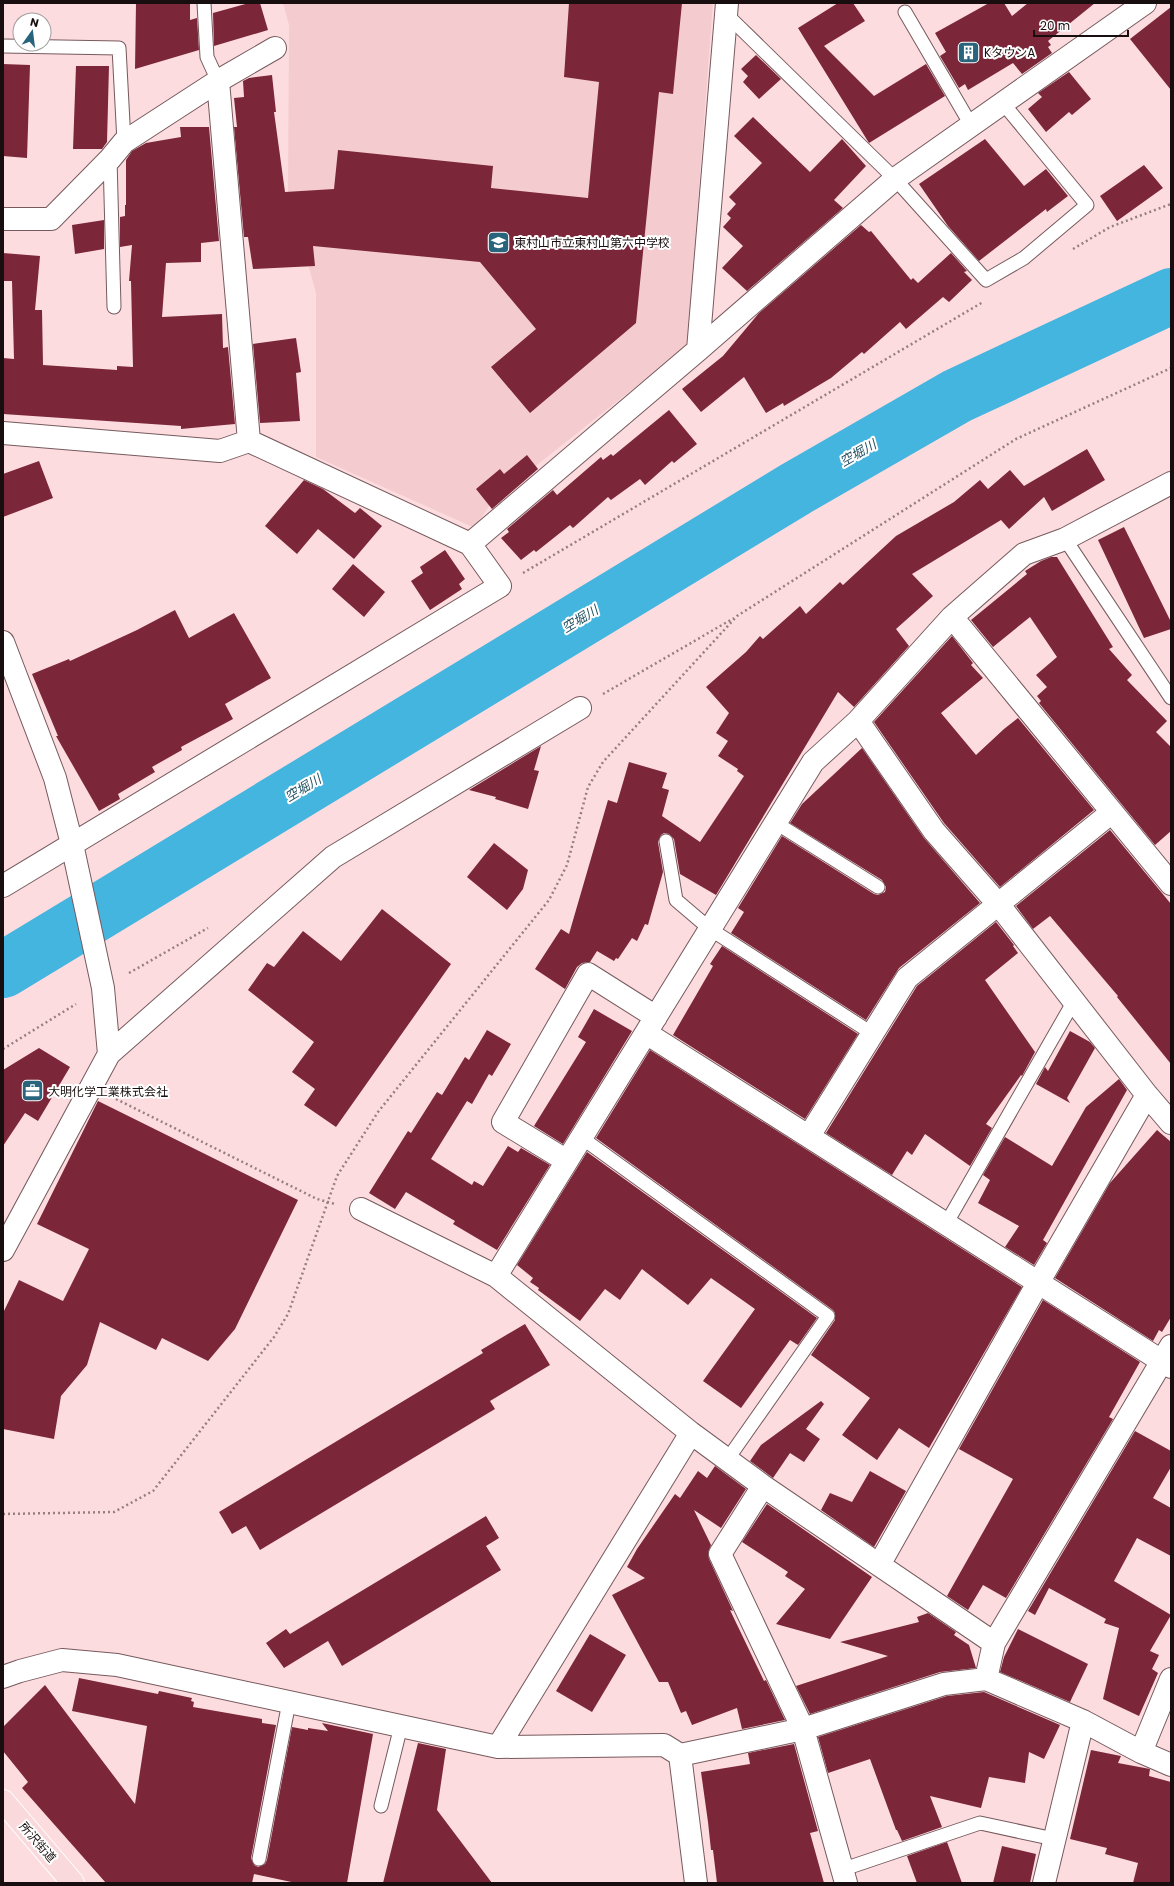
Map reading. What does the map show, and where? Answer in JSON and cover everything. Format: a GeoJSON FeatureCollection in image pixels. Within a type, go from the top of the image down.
{"type":"FeatureCollection","features":[{"type":"Feature","properties":{"kind":"main road","name":"所沢街道"},"geometry":{"type":"LineString","coordinates":[[3,1801],[73,1883]]}},
{"type":"Feature","properties":{"kind":"street"},"geometry":{"type":"LineString","coordinates":[[470,544],[698,350],[895,179],[1002,102],[1145,3]]}},
{"type":"Feature","properties":{"kind":"street"},"geometry":{"type":"LineString","coordinates":[[698,350],[726,8]]}},
{"type":"Feature","properties":{"kind":"street"},"geometry":{"type":"LineString","coordinates":[[3,219],[51,219],[117,151],[218,81],[275,48]]}},
{"type":"Feature","properties":{"kind":"street"},"geometry":{"type":"LineString","coordinates":[[218,81],[249,441]]}},
{"type":"Feature","properties":{"kind":"street"},"geometry":{"type":"LineString","coordinates":[[3,433],[220,451],[249,441],[470,544],[500,586],[3,886]]}},
{"type":"Feature","properties":{"kind":"street"},"geometry":{"type":"LineString","coordinates":[[496,1276],[813,762],[858,721],[952,617],[1024,554],[1065,540],[1171,483]]}},
{"type":"Feature","properties":{"kind":"street"},"geometry":{"type":"LineString","coordinates":[[952,617],[1171,884]]}},
{"type":"Feature","properties":{"kind":"street"},"geometry":{"type":"LineString","coordinates":[[3,642],[55,778],[72,844],[102,982],[110,1054]]}},
{"type":"Feature","properties":{"kind":"street"},"geometry":{"type":"LineString","coordinates":[[3,1250],[110,1054],[332,857],[580,708]]}},
{"type":"Feature","properties":{"kind":"street"},"geometry":{"type":"LineString","coordinates":[[858,721],[934,831],[999,905],[1147,1095],[1171,1123]]}},
{"type":"Feature","properties":{"kind":"street"},"geometry":{"type":"LineString","coordinates":[[809,1136],[907,978],[1112,812]]}},
{"type":"Feature","properties":{"kind":"street"},"geometry":{"type":"LineString","coordinates":[[567,1162],[503,1122],[588,974],[651,1025],[809,1136],[1038,1283],[1168,1358],[994,1643],[986,1679]]}},
{"type":"Feature","properties":{"kind":"street"},"geometry":{"type":"LineString","coordinates":[[879,1565],[1038,1283],[1147,1095]]}},
{"type":"Feature","properties":{"kind":"street"},"geometry":{"type":"LineString","coordinates":[[361,1209],[496,1276],[691,1433],[727,1460],[994,1643]]}},
{"type":"Feature","properties":{"kind":"street"},"geometry":{"type":"LineString","coordinates":[[498,1747],[691,1433]]}},
{"type":"Feature","properties":{"kind":"street"},"geometry":{"type":"LineString","coordinates":[[763,1486],[720,1554],[803,1729],[843,1876]]}},
{"type":"Feature","properties":{"kind":"street"},"geometry":{"type":"LineString","coordinates":[[3,1677],[62,1660],[118,1665],[498,1747],[664,1745],[680,1755],[803,1729],[944,1684],[986,1679],[1083,1721],[1141,1752],[1171,1765]]}},
{"type":"Feature","properties":{"kind":"street"},"geometry":{"type":"LineString","coordinates":[[1141,1752],[1171,1679]]}},
{"type":"Feature","properties":{"kind":"street"},"geometry":{"type":"LineString","coordinates":[[1044,1883],[1083,1721]]}},
{"type":"Feature","properties":{"kind":"street"},"geometry":{"type":"LineString","coordinates":[[680,1755],[696,1883]]}},
{"type":"Feature","properties":{"kind":"lane"},"geometry":{"type":"LineString","coordinates":[[204,3],[207,57],[218,81]]}},
{"type":"Feature","properties":{"kind":"lane"},"geometry":{"type":"LineString","coordinates":[[726,8],[895,179],[986,280],[1024,258],[1087,205],[1002,102]]}},
{"type":"Feature","properties":{"kind":"lane"},"geometry":{"type":"LineString","coordinates":[[905,12],[971,125]]}},
{"type":"Feature","properties":{"kind":"lane"},"geometry":{"type":"LineString","coordinates":[[3,46],[119,48],[114,307]]}},
{"type":"Feature","properties":{"kind":"lane"},"geometry":{"type":"LineString","coordinates":[[1065,540],[1171,698]]}},
{"type":"Feature","properties":{"kind":"lane"},"geometry":{"type":"LineString","coordinates":[[776,823],[878,887]]}},
{"type":"Feature","properties":{"kind":"lane"},"geometry":{"type":"LineString","coordinates":[[666,841],[676,900],[710,929],[873,1034]]}},
{"type":"Feature","properties":{"kind":"lane"},"geometry":{"type":"LineString","coordinates":[[946,1224],[1074,1001]]}},
{"type":"Feature","properties":{"kind":"lane"},"geometry":{"type":"LineString","coordinates":[[582,1138],[828,1316],[727,1460]]}},
{"type":"Feature","properties":{"kind":"lane"},"geometry":{"type":"LineString","coordinates":[[259,1859],[289,1702]]}},
{"type":"Feature","properties":{"kind":"lane"},"geometry":{"type":"LineString","coordinates":[[381,1806],[401,1726]]}},
{"type":"Feature","properties":{"kind":"lane"},"geometry":{"type":"LineString","coordinates":[[843,1876],[980,1823],[1054,1839]]}},
{"type":"Feature","properties":{"kind":"path"},"geometry":{"type":"LineString","coordinates":[[1069,251],[1110,227],[1171,204]]}},
{"type":"Feature","properties":{"kind":"path"},"geometry":{"type":"LineString","coordinates":[[500,586],[987,300]]}},
{"type":"Feature","properties":{"kind":"path"},"geometry":{"type":"LineString","coordinates":[[580,708],[737,616],[1016,439],[1171,368]]}},
{"type":"Feature","properties":{"kind":"path"},"geometry":{"type":"LineString","coordinates":[[3,1514],[114,1512],[154,1491],[274,1337],[288,1314],[337,1176],[378,1112],[549,900],[567,865],[588,787],[603,762],[737,616]]}},
{"type":"Feature","properties":{"kind":"path"},"geometry":{"type":"LineString","coordinates":[[3,1049],[102,982]]}},
{"type":"Feature","properties":{"kind":"path"},"geometry":{"type":"LineString","coordinates":[[92,1087],[317,1198]]}},
{"type":"Feature","properties":{"kind":"shaded area","name":"東村山市立東村山第六中学校"},"geometry":{"type":"Polygon","coordinates":[[[283,3],[713,3],[687,346],[493,500],[475,528],[316,457],[316,293],[288,192],[289,25],[283,3]]]}},
{"type":"Feature","properties":{"kind":"building"},"geometry":{"type":"Polygon","coordinates":[[[136,3],[190,3],[190,20],[197,18],[199,50],[135,69],[136,3]]]}},
{"type":"Feature","properties":{"kind":"building"},"geometry":{"type":"Polygon","coordinates":[[[249,3],[260,3],[268,30],[214,46],[213,13],[249,3]]]}},
{"type":"Feature","properties":{"kind":"building"},"geometry":{"type":"Polygon","coordinates":[[[569,3],[682,3],[673,94],[659,92],[636,323],[530,413],[491,367],[536,329],[480,262],[313,246],[315,266],[253,269],[248,237],[244,237],[234,127],[237,127],[234,98],[244,97],[243,81],[249,78],[272,75],[276,112],[274,112],[285,192],[334,189],[338,150],[493,166],[491,188],[588,198],[599,82],[564,77],[569,3]]]}},
{"type":"Feature","properties":{"kind":"building"},"geometry":{"type":"Polygon","coordinates":[[[838,3],[853,3],[865,21],[824,46],[874,96],[926,64],[945,96],[869,143],[798,28],[838,3]]]}},
{"type":"Feature","properties":{"kind":"building"},"geometry":{"type":"Polygon","coordinates":[[[989,3],[1004,3],[1012,16],[1028,3],[1095,3],[1048,41],[1051,45],[1048,47],[1052,53],[1022,74],[1013,63],[968,90],[965,84],[959,88],[940,56],[946,52],[935,33],[989,3]]]}},
{"type":"Feature","properties":{"kind":"building"},"geometry":{"type":"Polygon","coordinates":[[[1171,7],[1171,90],[1130,39],[1171,7]]]}},
{"type":"Feature","properties":{"kind":"building"},"geometry":{"type":"Polygon","coordinates":[[[756,55],[781,79],[759,99],[743,82],[748,76],[741,69],[756,55]]]}},
{"type":"Feature","properties":{"kind":"building"},"geometry":{"type":"Polygon","coordinates":[[[3,64],[30,65],[27,158],[3,156],[3,64]]]}},
{"type":"Feature","properties":{"kind":"building"},"geometry":{"type":"Polygon","coordinates":[[[76,66],[109,66],[107,142],[102,149],[73,149],[76,66]]]}},
{"type":"Feature","properties":{"kind":"building"},"geometry":{"type":"Polygon","coordinates":[[[1069,72],[1091,99],[1072,115],[1069,112],[1046,132],[1028,109],[1042,97],[1038,93],[1069,72]]]}},
{"type":"Feature","properties":{"kind":"building"},"geometry":{"type":"Polygon","coordinates":[[[753,117],[810,172],[842,139],[866,166],[834,200],[843,208],[747,291],[722,268],[743,246],[723,227],[731,218],[727,214],[736,204],[729,197],[762,163],[734,136],[753,117]]]}},
{"type":"Feature","properties":{"kind":"building"},"geometry":{"type":"Polygon","coordinates":[[[180,127],[209,127],[219,241],[201,243],[201,262],[166,263],[162,317],[222,314],[223,348],[228,347],[235,424],[181,429],[181,426],[3,414],[3,358],[14,359],[12,281],[3,281],[3,253],[40,256],[35,310],[42,310],[43,365],[117,370],[117,366],[133,367],[131,281],[129,281],[132,245],[120,247],[120,217],[125,216],[126,205],[126,160],[132,151],[146,143],[181,137],[180,127]]]}},
{"type":"Feature","properties":{"kind":"building"},"geometry":{"type":"Polygon","coordinates":[[[985,139],[1024,186],[1046,169],[1068,196],[1047,212],[1046,209],[979,261],[948,226],[919,184],[985,139]]]}},
{"type":"Feature","properties":{"kind":"building"},"geometry":{"type":"Polygon","coordinates":[[[1144,165],[1163,188],[1117,221],[1100,196],[1144,165]]]}},
{"type":"Feature","properties":{"kind":"building"},"geometry":{"type":"Polygon","coordinates":[[[104,220],[104,249],[75,254],[72,225],[104,220]]]}},
{"type":"Feature","properties":{"kind":"building"},"geometry":{"type":"Polygon","coordinates":[[[861,225],[869,232],[871,231],[911,280],[913,278],[918,283],[951,253],[967,271],[964,272],[972,280],[949,302],[943,297],[906,329],[900,322],[864,354],[862,352],[831,378],[784,406],[783,403],[766,413],[744,377],[701,412],[682,389],[723,356],[759,313],[861,225]]]}},
{"type":"Feature","properties":{"kind":"building"},"geometry":{"type":"Polygon","coordinates":[[[296,338],[301,372],[296,373],[300,421],[260,423],[253,344],[296,338]]]}},
{"type":"Feature","properties":{"kind":"building"},"geometry":{"type":"Polygon","coordinates":[[[669,410],[697,444],[674,463],[672,461],[645,485],[640,479],[611,500],[608,497],[573,528],[570,525],[536,552],[534,550],[521,560],[501,538],[509,532],[507,529],[553,490],[557,495],[601,457],[603,460],[611,454],[613,456],[669,410]]]}},
{"type":"Feature","properties":{"kind":"building"},"geometry":{"type":"Polygon","coordinates":[[[1087,449],[1105,480],[1052,511],[1044,497],[1009,529],[1001,520],[912,574],[933,596],[896,629],[909,646],[854,707],[838,692],[716,895],[680,874],[674,839],[669,834],[664,833],[661,835],[658,842],[663,872],[648,925],[645,924],[637,941],[632,938],[618,959],[616,958],[614,961],[597,951],[590,962],[582,963],[577,967],[565,989],[535,969],[561,929],[569,934],[608,800],[617,803],[629,762],[667,773],[662,788],[669,790],[662,816],[700,842],[744,776],[737,771],[738,769],[718,756],[728,741],[716,733],[729,713],[706,687],[746,652],[760,636],[763,639],[800,606],[806,614],[840,582],[843,585],[896,536],[954,502],[980,480],[988,489],[1010,470],[1024,486],[1087,449]]]}},
{"type":"Feature","properties":{"kind":"building"},"geometry":{"type":"Polygon","coordinates":[[[527,455],[538,469],[492,509],[476,489],[500,469],[504,474],[527,455]]]}},
{"type":"Feature","properties":{"kind":"building"},"geometry":{"type":"Polygon","coordinates":[[[39,461],[53,498],[3,517],[3,474],[39,461]]]}},
{"type":"Feature","properties":{"kind":"building"},"geometry":{"type":"Polygon","coordinates":[[[304,480],[323,489],[355,513],[360,508],[382,526],[354,559],[318,529],[297,554],[265,526],[304,480]]]}},
{"type":"Feature","properties":{"kind":"building"},"geometry":{"type":"Polygon","coordinates":[[[1124,527],[1171,622],[1171,629],[1144,638],[1098,540],[1124,527]]]}},
{"type":"Feature","properties":{"kind":"building"},"geometry":{"type":"Polygon","coordinates":[[[445,550],[465,579],[459,584],[462,589],[430,610],[411,581],[423,573],[420,567],[445,550]]]}},
{"type":"Feature","properties":{"kind":"building"},"geometry":{"type":"Polygon","coordinates":[[[1051,557],[1057,557],[1113,647],[1109,649],[1132,675],[1127,680],[1167,721],[1156,732],[1171,747],[1171,831],[1155,845],[1039,703],[1041,701],[1037,696],[1047,687],[1036,675],[1057,657],[1030,617],[993,647],[971,620],[1027,574],[1025,571],[1041,561],[1051,557]]]}},
{"type":"Feature","properties":{"kind":"building"},"geometry":{"type":"Polygon","coordinates":[[[353,564],[385,592],[364,617],[332,589],[353,564]]]}},
{"type":"Feature","properties":{"kind":"building"},"geometry":{"type":"Polygon","coordinates":[[[175,610],[189,638],[234,613],[271,678],[225,704],[233,719],[181,747],[182,750],[152,767],[155,772],[118,794],[120,799],[99,811],[56,736],[58,736],[32,674],[69,659],[70,661],[137,630],[175,610]]]}},
{"type":"Feature","properties":{"kind":"building"},"geometry":{"type":"Polygon","coordinates":[[[952,636],[973,663],[971,665],[983,678],[941,713],[976,755],[1018,718],[1094,810],[1000,887],[944,823],[874,722],[952,636]]]}},
{"type":"Feature","properties":{"kind":"building"},"geometry":{"type":"Polygon","coordinates":[[[541,746],[534,770],[539,771],[528,809],[495,799],[496,797],[469,790],[541,746]]]}},
{"type":"Feature","properties":{"kind":"building"},"geometry":{"type":"Polygon","coordinates":[[[862,748],[924,838],[980,903],[899,968],[866,1020],[731,933],[744,912],[738,908],[782,836],[874,894],[878,895],[885,892],[886,887],[882,880],[790,823],[802,804],[862,748]]]}},
{"type":"Feature","properties":{"kind":"building"},"geometry":{"type":"Polygon","coordinates":[[[1110,830],[1171,904],[1171,1064],[1117,997],[1118,996],[1050,916],[1033,929],[1016,906],[1110,830]]]}},
{"type":"Feature","properties":{"kind":"building"},"geometry":{"type":"Polygon","coordinates":[[[494,843],[528,870],[523,889],[507,910],[467,877],[494,843]]]}},
{"type":"Feature","properties":{"kind":"building"},"geometry":{"type":"Polygon","coordinates":[[[382,909],[451,964],[336,1127],[304,1105],[315,1089],[292,1072],[314,1042],[248,990],[267,963],[274,967],[303,931],[341,961],[382,909]]]}},
{"type":"Feature","properties":{"kind":"building"},"geometry":{"type":"Polygon","coordinates":[[[996,922],[1014,945],[1013,946],[1018,953],[985,980],[1035,1052],[1022,1076],[1021,1075],[986,1124],[992,1128],[970,1166],[925,1134],[912,1155],[907,1151],[892,1175],[826,1133],[917,986],[996,922]]]}},
{"type":"Feature","properties":{"kind":"building"},"geometry":{"type":"Polygon","coordinates":[[[722,946],[858,1034],[805,1119],[673,1035],[713,966],[710,964],[722,946]]]}},
{"type":"Feature","properties":{"kind":"building"},"geometry":{"type":"Polygon","coordinates":[[[594,1009],[632,1031],[563,1144],[534,1126],[586,1042],[578,1037],[594,1009]]]}},
{"type":"Feature","properties":{"kind":"building"},"geometry":{"type":"Polygon","coordinates":[[[487,1030],[511,1044],[492,1076],[489,1074],[472,1104],[467,1101],[431,1159],[472,1185],[474,1181],[483,1186],[508,1146],[518,1152],[521,1148],[550,1165],[497,1250],[453,1224],[455,1221],[406,1192],[395,1209],[369,1193],[408,1131],[411,1133],[437,1092],[442,1095],[465,1057],[469,1060],[487,1030]]]}},
{"type":"Feature","properties":{"kind":"building"},"geometry":{"type":"Polygon","coordinates":[[[1070,1031],[1090,1042],[1095,1048],[1067,1098],[1070,1103],[1036,1084],[1045,1067],[1048,1071],[1070,1031]]]}},
{"type":"Feature","properties":{"kind":"building"},"geometry":{"type":"Polygon","coordinates":[[[39,1048],[70,1067],[38,1121],[25,1113],[3,1146],[3,1070],[39,1048]]]}},
{"type":"Feature","properties":{"kind":"building"},"geometry":{"type":"Polygon","coordinates":[[[650,1050],[1022,1287],[929,1448],[899,1428],[877,1460],[842,1435],[870,1398],[811,1355],[835,1320],[835,1313],[833,1310],[596,1138],[650,1050]]]}},
{"type":"Feature","properties":{"kind":"building"},"geometry":{"type":"Polygon","coordinates":[[[1119,1079],[1127,1090],[1043,1240],[1047,1243],[1034,1265],[1005,1247],[1019,1226],[978,1203],[990,1180],[983,1175],[1005,1137],[1052,1166],[1086,1107],[1119,1079]]]}},
{"type":"Feature","properties":{"kind":"building"},"geometry":{"type":"Polygon","coordinates":[[[98,1101],[298,1200],[235,1329],[208,1361],[162,1338],[156,1350],[100,1322],[87,1365],[61,1396],[54,1439],[3,1429],[3,1313],[19,1280],[63,1301],[89,1249],[37,1224],[98,1101]]]}},
{"type":"Feature","properties":{"kind":"building"},"geometry":{"type":"Polygon","coordinates":[[[1157,1130],[1171,1142],[1171,1317],[1162,1332],[1159,1330],[1153,1341],[1055,1278],[1110,1183],[1157,1130]]]}},
{"type":"Feature","properties":{"kind":"building"},"geometry":{"type":"Polygon","coordinates":[[[587,1152],[817,1318],[798,1345],[790,1340],[741,1408],[703,1381],[755,1309],[711,1278],[688,1305],[642,1269],[620,1300],[605,1289],[580,1321],[538,1290],[539,1288],[530,1282],[533,1278],[517,1265],[587,1152]]]}},
{"type":"Feature","properties":{"kind":"building"},"geometry":{"type":"Polygon","coordinates":[[[1043,1300],[1140,1362],[1109,1417],[1113,1419],[1006,1598],[983,1585],[968,1610],[947,1596],[1013,1479],[959,1449],[1043,1300]]]}},
{"type":"Feature","properties":{"kind":"building"},"geometry":{"type":"Polygon","coordinates":[[[525,1324],[550,1365],[490,1401],[495,1409],[260,1550],[246,1526],[232,1534],[219,1512],[483,1353],[481,1350],[525,1324]]]}},
{"type":"Feature","properties":{"kind":"building"},"geometry":{"type":"Polygon","coordinates":[[[821,1401],[824,1404],[806,1429],[820,1439],[804,1462],[790,1453],[773,1478],[750,1461],[761,1445],[821,1401]]]}},
{"type":"Feature","properties":{"kind":"building"},"geometry":{"type":"Polygon","coordinates":[[[1135,1431],[1171,1451],[1171,1467],[1153,1498],[1171,1508],[1171,1556],[1137,1538],[1114,1581],[1171,1615],[1150,1651],[1159,1655],[1152,1669],[1158,1673],[1139,1716],[1103,1699],[1119,1628],[1104,1623],[1106,1619],[1049,1588],[1035,1615],[1028,1611],[1135,1431]]]}},
{"type":"Feature","properties":{"kind":"building"},"geometry":{"type":"Polygon","coordinates":[[[715,1466],[746,1489],[721,1528],[694,1510],[711,1545],[708,1553],[709,1559],[733,1611],[730,1610],[764,1681],[766,1680],[785,1720],[742,1729],[737,1708],[692,1725],[686,1711],[681,1713],[668,1682],[659,1682],[612,1595],[645,1578],[627,1567],[637,1549],[675,1494],[680,1498],[698,1471],[707,1478],[715,1466]]]}},
{"type":"Feature","properties":{"kind":"building"},"geometry":{"type":"Polygon","coordinates":[[[870,1471],[906,1491],[874,1547],[821,1510],[830,1493],[852,1502],[870,1471]]]}},
{"type":"Feature","properties":{"kind":"building"},"geometry":{"type":"Polygon","coordinates":[[[767,1504],[872,1577],[830,1639],[776,1624],[805,1589],[785,1576],[788,1572],[742,1542],[767,1504]]]}},
{"type":"Feature","properties":{"kind":"building"},"geometry":{"type":"Polygon","coordinates":[[[486,1516],[499,1538],[486,1546],[501,1570],[342,1666],[328,1641],[284,1668],[266,1643],[286,1629],[290,1634],[486,1516]]]}},
{"type":"Feature","properties":{"kind":"building"},"geometry":{"type":"Polygon","coordinates":[[[928,1613],[956,1632],[954,1635],[969,1645],[976,1668],[940,1672],[810,1714],[796,1686],[888,1656],[840,1642],[919,1622],[917,1617],[928,1613]]]}},
{"type":"Feature","properties":{"kind":"building"},"geometry":{"type":"Polygon","coordinates":[[[1018,1629],[1088,1664],[1070,1702],[1000,1672],[1004,1657],[1018,1629]]]}},
{"type":"Feature","properties":{"kind":"building"},"geometry":{"type":"Polygon","coordinates":[[[590,1634],[626,1655],[592,1712],[556,1691],[590,1634]]]}},
{"type":"Feature","properties":{"kind":"building"},"geometry":{"type":"Polygon","coordinates":[[[79,1678],[158,1694],[159,1691],[192,1698],[191,1701],[194,1702],[193,1707],[262,1719],[262,1723],[276,1725],[251,1858],[254,1865],[258,1867],[265,1864],[267,1860],[292,1727],[308,1730],[308,1728],[328,1731],[322,1723],[373,1734],[347,1883],[296,1883],[254,1874],[252,1883],[106,1883],[22,1788],[28,1782],[3,1751],[3,1727],[45,1685],[135,1804],[147,1726],[72,1711],[79,1678]]]}},
{"type":"Feature","properties":{"kind":"building"},"geometry":{"type":"Polygon","coordinates":[[[984,1692],[1060,1725],[1044,1759],[1029,1752],[1025,1783],[989,1777],[981,1808],[930,1796],[942,1827],[902,1841],[896,1830],[870,1759],[828,1773],[818,1737],[947,1696],[984,1692]]]}},
{"type":"Feature","properties":{"kind":"building"},"geometry":{"type":"Polygon","coordinates":[[[418,1743],[446,1749],[437,1810],[492,1883],[383,1883],[418,1743]]]}},
{"type":"Feature","properties":{"kind":"building"},"geometry":{"type":"Polygon","coordinates":[[[794,1744],[818,1831],[810,1833],[824,1883],[717,1883],[713,1850],[711,1850],[701,1772],[750,1764],[748,1753],[794,1744]]]}},
{"type":"Feature","properties":{"kind":"building"},"geometry":{"type":"Polygon","coordinates":[[[1091,1750],[1121,1756],[1118,1763],[1150,1769],[1149,1776],[1171,1782],[1171,1883],[1133,1883],[1138,1863],[1105,1854],[1107,1848],[1070,1839],[1091,1750]]]}},
{"type":"Feature","properties":{"kind":"building"},"geometry":{"type":"Polygon","coordinates":[[[947,1842],[962,1883],[917,1883],[907,1856],[947,1842]]]}},
{"type":"Feature","properties":{"kind":"building"},"geometry":{"type":"Polygon","coordinates":[[[1002,1846],[1036,1854],[1030,1883],[993,1883],[1002,1846]]]}},
{"type":"Feature","properties":{"kind":"waterway","name":"空堀川"},"geometry":{"type":"LineString","coordinates":[[3,970],[797,488],[957,396],[1171,296]]}},
{"type":"Feature","properties":{"kind":"place","name":"KタウンA"},"geometry":{"type":"Point","coordinates":[968,52]}},
{"type":"Feature","properties":{"kind":"place","name":"東村山市立東村山第六中学校"},"geometry":{"type":"Point","coordinates":[498,242]}},
{"type":"Feature","properties":{"kind":"place","name":"大明化学工業株式会社"},"geometry":{"type":"Point","coordinates":[33,1091]}}]}
